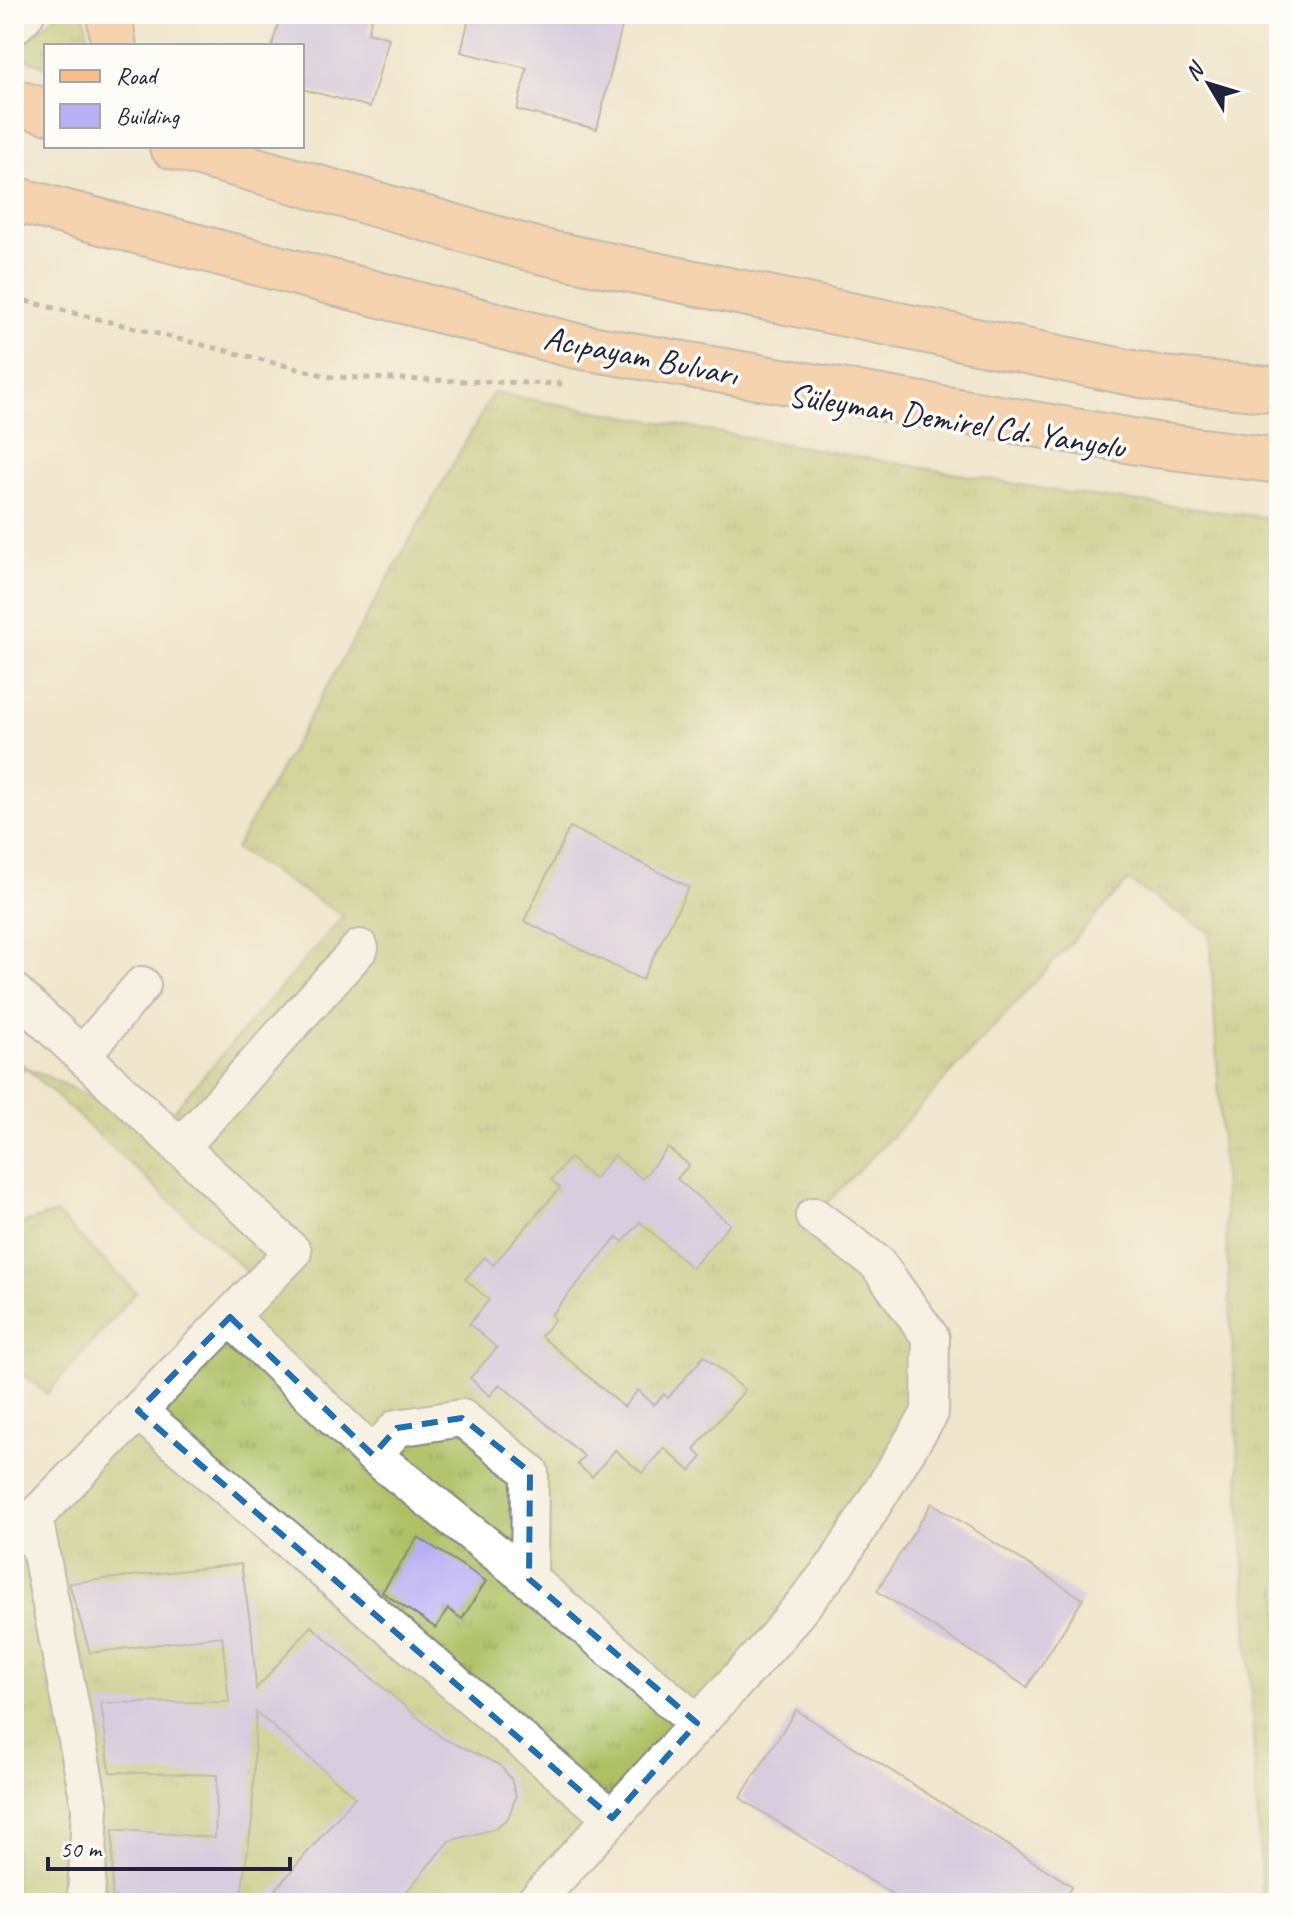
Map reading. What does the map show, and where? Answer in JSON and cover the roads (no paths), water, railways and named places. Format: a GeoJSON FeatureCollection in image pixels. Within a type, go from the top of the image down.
{"type":"FeatureCollection","features":[{"type":"Feature","properties":{"kind":"main road"},"geometry":{"type":"LineString","coordinates":[[109,14],[114,44]]}},
{"type":"Feature","properties":{"kind":"main road"},"geometry":{"type":"LineString","coordinates":[[14,102],[44,110]]}},
{"type":"Feature","properties":{"kind":"main road"},"geometry":{"type":"LineString","coordinates":[[181,148],[539,251],[1161,379],[1272,388]]}},
{"type":"Feature","properties":{"kind":"main road","name":"Acıpayam Bulvarı"},"geometry":{"type":"LineString","coordinates":[[14,199],[572,345],[1156,445],[1279,461]]}},
{"type":"Feature","properties":{"kind":"street"},"geometry":{"type":"LineString","coordinates":[[14,26],[26,14]]}},
{"type":"Feature","properties":{"kind":"street"},"geometry":{"type":"LineString","coordinates":[[180,1148],[360,948]]}},
{"type":"Feature","properties":{"kind":"street"},"geometry":{"type":"LineString","coordinates":[[82,1055],[142,985]]}},
{"type":"Feature","properties":{"kind":"street"},"geometry":{"type":"LineString","coordinates":[[14,992],[293,1252],[24,1528],[90,1807],[86,1903]]}},
{"type":"Feature","properties":{"kind":"street"},"geometry":{"type":"LineString","coordinates":[[534,1903],[774,1640],[837,1563],[930,1413],[931,1338],[877,1263],[814,1216]]}},
{"type":"Feature","properties":{"kind":"street"},"geometry":{"type":"LineString","coordinates":[[230,1317],[373,1455],[529,1579],[697,1723]]}},
{"type":"Feature","properties":{"kind":"street"},"geometry":{"type":"LineString","coordinates":[[138,1411],[612,1818]]}},
{"type":"Feature","properties":{"kind":"street"},"geometry":{"type":"LineString","coordinates":[[373,1455],[397,1428],[462,1418],[530,1472],[529,1579]]}}]}
